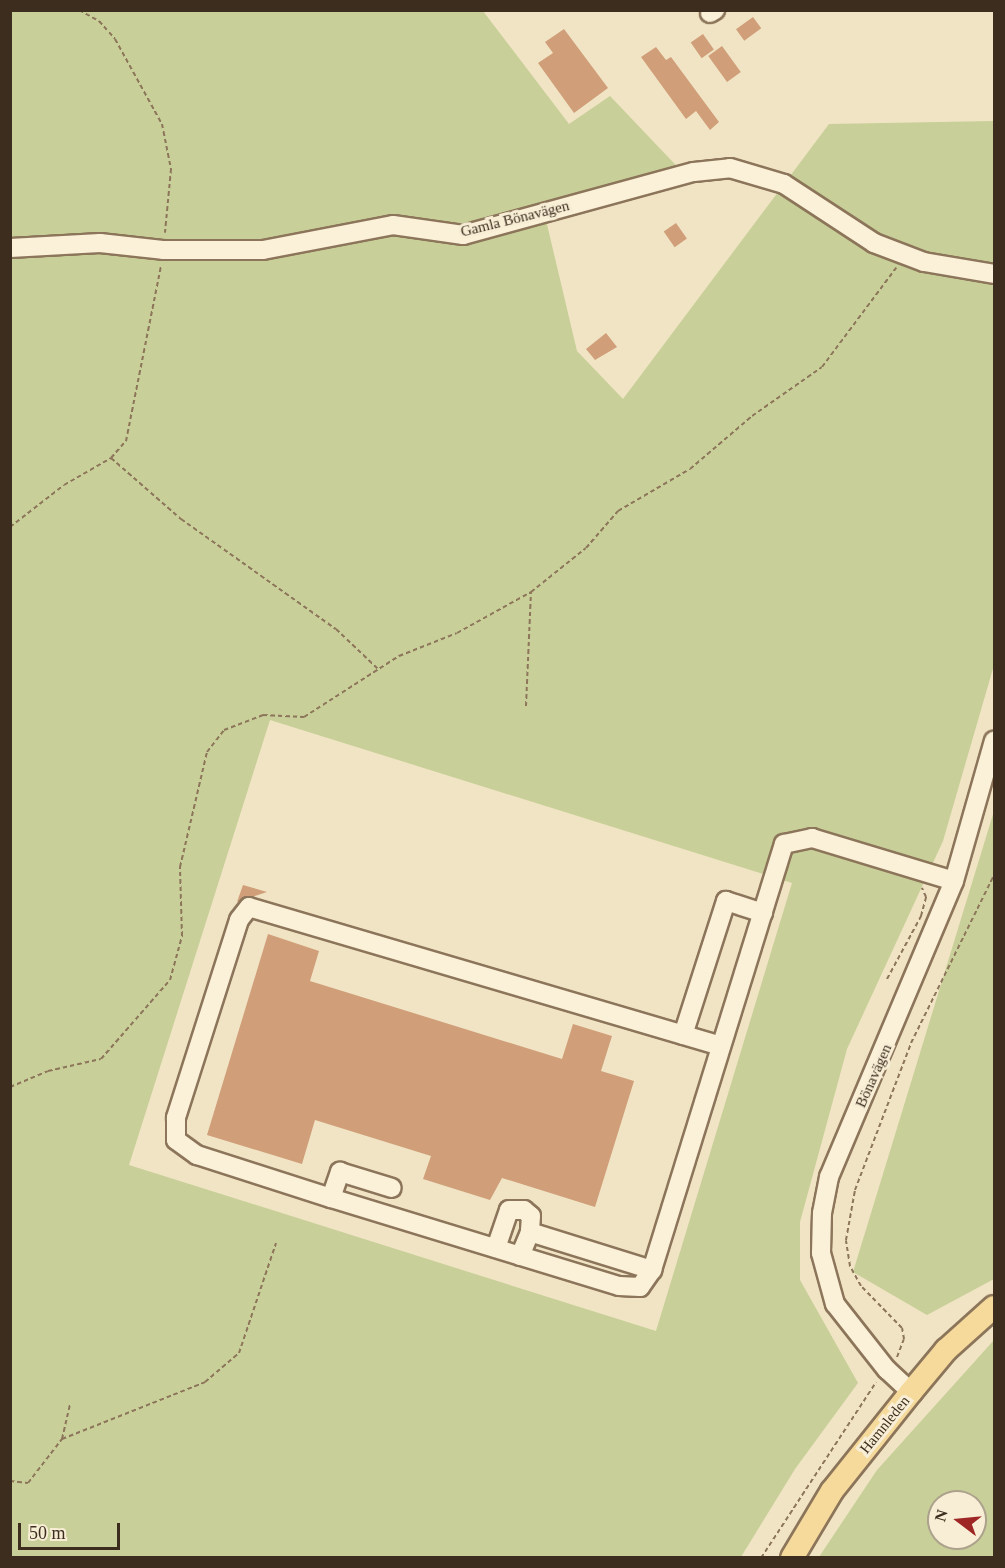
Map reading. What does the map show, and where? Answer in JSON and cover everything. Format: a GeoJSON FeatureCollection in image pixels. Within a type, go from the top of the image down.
{"type":"FeatureCollection","features":[{"type":"Feature","properties":{"kind":"main road","name":"Hamnleden"},"geometry":{"type":"LineString","coordinates":[[792,1557],[832,1491],[911,1392],[946,1350],[994,1307]]}},
{"type":"Feature","properties":{"kind":"street","name":"Gamla Bönavägen"},"geometry":{"type":"LineString","coordinates":[[10,248],[100,243],[162,250],[263,250],[393,225],[464,235],[694,171],[730,168],[784,184],[874,243],[905,255],[994,274]]}},
{"type":"Feature","properties":{"kind":"street","name":"Bönavägen"},"geometry":{"type":"LineString","coordinates":[[911,1392],[887,1370],[835,1304],[821,1253],[822,1213],[829,1177],[954,881],[994,741]]}},
{"type":"Feature","properties":{"kind":"street"},"geometry":{"type":"LineString","coordinates":[[721,1046],[316,925],[249,908],[239,920],[176,1118],[176,1140],[197,1155],[331,1198],[619,1286],[640,1287],[652,1270],[784,844],[812,838],[954,881]]}},
{"type":"Feature","properties":{"kind":"street"},"geometry":{"type":"LineString","coordinates":[[683,1035],[726,901],[763,913]]}},
{"type":"Feature","properties":{"kind":"street"},"geometry":{"type":"LineString","coordinates":[[331,1198],[340,1172],[392,1188]]}},
{"type":"Feature","properties":{"kind":"street"},"geometry":{"type":"LineString","coordinates":[[495,1248],[509,1210],[524,1210],[531,1216],[530,1232],[520,1256]]}},
{"type":"Feature","properties":{"kind":"street"},"geometry":{"type":"LineString","coordinates":[[530,1232],[652,1270]]}},
{"type":"Feature","properties":{"kind":"path"},"geometry":{"type":"LineString","coordinates":[[10,527],[64,485],[111,458],[126,441],[136,408],[140,358],[162,250],[171,169],[162,124],[115,39],[99,21],[79,10]]}},
{"type":"Feature","properties":{"kind":"path"},"geometry":{"type":"LineString","coordinates":[[10,1087],[48,1071],[101,1059],[170,980],[182,936],[180,867],[213,741],[224,730],[263,715],[304,717],[378,669],[531,592],[586,548],[618,511],[690,468],[752,416],[822,368],[905,255]]}},
{"type":"Feature","properties":{"kind":"path"},"geometry":{"type":"LineString","coordinates":[[111,458],[181,519],[336,629],[378,669]]}},
{"type":"Feature","properties":{"kind":"path"},"geometry":{"type":"LineString","coordinates":[[526,706],[531,592]]}},
{"type":"Feature","properties":{"kind":"path"},"geometry":{"type":"LineString","coordinates":[[761,1557],[887,1370],[904,1339],[893,1316],[861,1286],[849,1266],[846,1240],[855,1190],[911,1043],[994,875]]}},
{"type":"Feature","properties":{"kind":"path"},"geometry":{"type":"LineString","coordinates":[[887,979],[921,916],[926,897],[913,881]]}},
{"type":"Feature","properties":{"kind":"path"},"geometry":{"type":"LineString","coordinates":[[62,1439],[205,1382],[239,1353],[276,1244]]}},
{"type":"Feature","properties":{"kind":"path"},"geometry":{"type":"LineString","coordinates":[[10,1481],[28,1483],[62,1439],[70,1405]]}},
{"type":"Feature","properties":{"kind":"green space"},"geometry":{"type":"Polygon","coordinates":[[[11,11],[483,11],[569,124],[610,96],[689,179],[545,216],[577,351],[623,399],[829,124],[994,121],[994,665],[943,841],[847,1049],[800,1222],[800,1280],[858,1383],[795,1469],[741,1557],[11,1558],[11,11]],[[270,720],[129,1165],[656,1331],[792,883],[270,720]]]}},
{"type":"Feature","properties":{"kind":"green space"},"geometry":{"type":"Polygon","coordinates":[[[994,811],[994,1279],[927,1315],[853,1272],[994,811]]]}},
{"type":"Feature","properties":{"kind":"green space"},"geometry":{"type":"Polygon","coordinates":[[[994,1340],[994,1557],[819,1557],[877,1470],[994,1340]]]}},
{"type":"Feature","properties":{"kind":"building"},"geometry":{"type":"Polygon","coordinates":[[[753,17],[761,28],[744,41],[736,29],[753,17]]]}},
{"type":"Feature","properties":{"kind":"building"},"geometry":{"type":"Polygon","coordinates":[[[564,29],[608,88],[574,113],[538,63],[553,53],[545,42],[564,29]]]}},
{"type":"Feature","properties":{"kind":"building"},"geometry":{"type":"Polygon","coordinates":[[[703,34],[714,50],[702,58],[691,43],[703,34]]]}},
{"type":"Feature","properties":{"kind":"building"},"geometry":{"type":"Polygon","coordinates":[[[722,46],[741,72],[727,82],[708,56],[722,46]]]}},
{"type":"Feature","properties":{"kind":"building"},"geometry":{"type":"Polygon","coordinates":[[[656,47],[666,60],[671,57],[719,122],[710,130],[696,111],[686,119],[641,57],[656,47]]]}},
{"type":"Feature","properties":{"kind":"building"},"geometry":{"type":"Polygon","coordinates":[[[676,223],[687,239],[675,247],[664,232],[676,223]]]}},
{"type":"Feature","properties":{"kind":"building"},"geometry":{"type":"Polygon","coordinates":[[[606,333],[617,347],[595,360],[586,349],[606,333]]]}},
{"type":"Feature","properties":{"kind":"building"},"geometry":{"type":"Polygon","coordinates":[[[243,885],[267,892],[237,902],[243,885]]]}},
{"type":"Feature","properties":{"kind":"building"},"geometry":{"type":"Polygon","coordinates":[[[268,934],[319,951],[310,981],[562,1059],[573,1024],[612,1036],[601,1071],[634,1081],[595,1207],[502,1178],[490,1200],[423,1179],[431,1156],[315,1120],[302,1164],[207,1135],[268,934]]]}}]}
